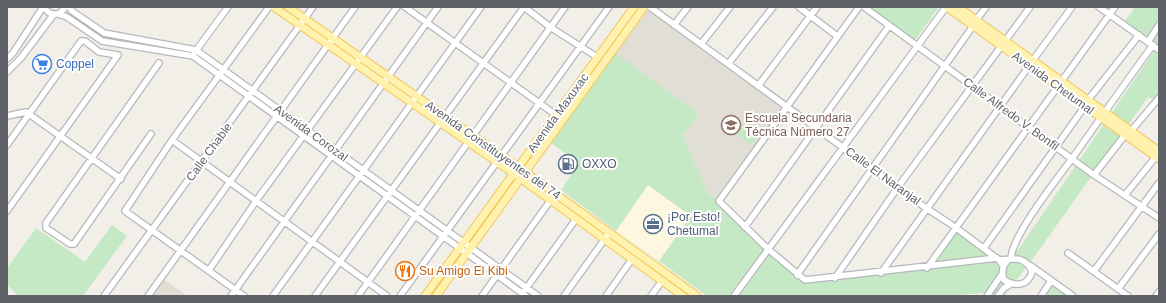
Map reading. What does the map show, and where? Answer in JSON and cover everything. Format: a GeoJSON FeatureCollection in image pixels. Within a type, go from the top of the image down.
{"type":"FeatureCollection","features":[{"type":"Feature","properties":{"kind":"main road","name":"Avenida Constituyentes del 74"},"geometry":{"type":"LineString","coordinates":[[274,7],[329,45],[359,61]]}},
{"type":"Feature","properties":{"kind":"main road","name":"Avenida Constituyentes del 74"},"geometry":{"type":"LineString","coordinates":[[288,7],[333,39],[359,61],[607,236],[632,260],[683,296]]}},
{"type":"Feature","properties":{"kind":"main road","name":"Avenida Maxuxac"},"geometry":{"type":"LineString","coordinates":[[519,173],[556,116],[634,7]]}},
{"type":"Feature","properties":{"kind":"main road","name":"Avenida Maxuxac"},"geometry":{"type":"LineString","coordinates":[[436,296],[466,248],[519,173],[644,7]]}},
{"type":"Feature","properties":{"kind":"main road","name":"Avenida Chetumal"},"geometry":{"type":"LineString","coordinates":[[946,7],[974,23],[1003,43],[1158,155]]}},
{"type":"Feature","properties":{"kind":"main road","name":"Avenida Chetumal"},"geometry":{"type":"LineString","coordinates":[[958,7],[974,23]]}},
{"type":"Feature","properties":{"kind":"main road","name":"Avenida Constituyentes del 74"},"geometry":{"type":"LineString","coordinates":[[553,197],[576,219],[652,264],[697,296]]}},
{"type":"Feature","properties":{"kind":"main road","name":"Avenida Maxuxac"},"geometry":{"type":"LineString","coordinates":[[425,296],[466,248]]}},
{"type":"Feature","properties":{"kind":"street","name":"Avenida Corozal"},"geometry":{"type":"LineString","coordinates":[[43,7],[47,12],[67,17],[102,41],[193,56],[220,75],[251,93]]}},
{"type":"Feature","properties":{"kind":"street"},"geometry":{"type":"LineString","coordinates":[[7,59],[13,53],[43,7]]}},
{"type":"Feature","properties":{"kind":"street"},"geometry":{"type":"LineString","coordinates":[[7,72],[21,58],[56,14],[65,7]]}},
{"type":"Feature","properties":{"kind":"street","name":"Avenida Corozal"},"geometry":{"type":"LineString","coordinates":[[69,7],[72,11],[104,33],[196,50],[224,70],[331,157],[360,174],[466,248],[523,295]]}},
{"type":"Feature","properties":{"kind":"street"},"geometry":{"type":"LineString","coordinates":[[193,56],[228,7]]}},
{"type":"Feature","properties":{"kind":"street"},"geometry":{"type":"LineString","coordinates":[[244,296],[125,211],[172,140],[269,7]]}},
{"type":"Feature","properties":{"kind":"street","name":"Calle Chable"},"geometry":{"type":"LineString","coordinates":[[104,296],[313,7]]}},
{"type":"Feature","properties":{"kind":"street"},"geometry":{"type":"LineString","coordinates":[[148,296],[355,7]]}},
{"type":"Feature","properties":{"kind":"street"},"geometry":{"type":"LineString","coordinates":[[209,270],[256,201],[397,7]]}},
{"type":"Feature","properties":{"kind":"street"},"geometry":{"type":"LineString","coordinates":[[405,7],[556,116]]}},
{"type":"Feature","properties":{"kind":"street"},"geometry":{"type":"LineString","coordinates":[[231,296],[387,81],[438,7]]}},
{"type":"Feature","properties":{"kind":"street"},"geometry":{"type":"LineString","coordinates":[[273,296],[481,7]]}},
{"type":"Feature","properties":{"kind":"street"},"geometry":{"type":"LineString","coordinates":[[315,296],[524,7],[550,27],[597,57]]}},
{"type":"Feature","properties":{"kind":"street"},"geometry":{"type":"LineString","coordinates":[[358,296],[565,7]]}},
{"type":"Feature","properties":{"kind":"street"},"geometry":{"type":"LineString","coordinates":[[400,296],[608,7]]}},
{"type":"Feature","properties":{"kind":"street","name":"Calle El Naranjal"},"geometry":{"type":"LineString","coordinates":[[650,7],[872,167],[926,208],[956,227],[998,259],[1003,266]]}},
{"type":"Feature","properties":{"kind":"street"},"geometry":{"type":"LineString","coordinates":[[674,25],[688,7]]}},
{"type":"Feature","properties":{"kind":"street"},"geometry":{"type":"LineString","coordinates":[[701,44],[730,7]]}},
{"type":"Feature","properties":{"kind":"street"},"geometry":{"type":"LineString","coordinates":[[728,64],[773,7]]}},
{"type":"Feature","properties":{"kind":"street"},"geometry":{"type":"LineString","coordinates":[[799,7],[837,36]]}},
{"type":"Feature","properties":{"kind":"street"},"geometry":{"type":"LineString","coordinates":[[758,86],[817,7]]}},
{"type":"Feature","properties":{"kind":"street"},"geometry":{"type":"LineString","coordinates":[[859,7],[719,201],[768,249],[797,275],[805,280],[1017,258],[1025,261],[1073,296]]}},
{"type":"Feature","properties":{"kind":"street","name":"Calle Alfredo V. Bonfil"},"geometry":{"type":"LineString","coordinates":[[864,7],[1094,175],[1159,218]]}},
{"type":"Feature","properties":{"kind":"street"},"geometry":{"type":"LineString","coordinates":[[734,296],[946,7]]}},
{"type":"Feature","properties":{"kind":"street"},"geometry":{"type":"LineString","coordinates":[[797,275],[986,7]]}},
{"type":"Feature","properties":{"kind":"street"},"geometry":{"type":"LineString","coordinates":[[835,278],[898,187],[1030,7]]}},
{"type":"Feature","properties":{"kind":"street"},"geometry":{"type":"LineString","coordinates":[[881,273],[999,106],[1072,7]]}},
{"type":"Feature","properties":{"kind":"street"},"geometry":{"type":"LineString","coordinates":[[1099,7],[1159,50]]}},
{"type":"Feature","properties":{"kind":"street"},"geometry":{"type":"LineString","coordinates":[[927,268],[1115,7]]}},
{"type":"Feature","properties":{"kind":"street"},"geometry":{"type":"LineString","coordinates":[[1148,42],[1159,25]]}},
{"type":"Feature","properties":{"kind":"street"},"geometry":{"type":"LineString","coordinates":[[745,227],[889,26]]}},
{"type":"Feature","properties":{"kind":"street"},"geometry":{"type":"LineString","coordinates":[[984,248],[1086,103],[1139,35]]}},
{"type":"Feature","properties":{"kind":"street"},"geometry":{"type":"LineString","coordinates":[[7,145],[83,40],[99,52],[118,54],[7,211]]}},
{"type":"Feature","properties":{"kind":"street"},"geometry":{"type":"LineString","coordinates":[[1041,273],[1031,277],[1025,283],[1016,285],[1004,280],[1002,274],[1003,266],[1010,259],[1018,238],[1046,193],[1153,45]]}},
{"type":"Feature","properties":{"kind":"street"},"geometry":{"type":"LineString","coordinates":[[151,134],[121,179],[73,245],[45,226],[159,63]]}},
{"type":"Feature","properties":{"kind":"street"},"geometry":{"type":"LineString","coordinates":[[1094,175],[1159,98]]}},
{"type":"Feature","properties":{"kind":"street"},"geometry":{"type":"LineString","coordinates":[[7,116],[22,112],[29,115],[121,179]]}},
{"type":"Feature","properties":{"kind":"street","name":"Avenida Corozal"},"geometry":{"type":"LineString","coordinates":[[279,114],[307,131],[335,151],[360,174]]}},
{"type":"Feature","properties":{"kind":"street"},"geometry":{"type":"LineString","coordinates":[[172,140],[388,296]]}},
{"type":"Feature","properties":{"kind":"street"},"geometry":{"type":"LineString","coordinates":[[1125,195],[1158,155]]}},
{"type":"Feature","properties":{"kind":"street"},"geometry":{"type":"LineString","coordinates":[[1094,271],[1159,183]]}},
{"type":"Feature","properties":{"kind":"street"},"geometry":{"type":"LineString","coordinates":[[482,296],[553,197]]}},
{"type":"Feature","properties":{"kind":"street"},"geometry":{"type":"LineString","coordinates":[[523,295],[576,219]]}},
{"type":"Feature","properties":{"kind":"street"},"geometry":{"type":"LineString","coordinates":[[1118,289],[1159,234]]}},
{"type":"Feature","properties":{"kind":"street"},"geometry":{"type":"LineString","coordinates":[[564,296],[607,236]]}},
{"type":"Feature","properties":{"kind":"street","name":"Avenida Corozal"},"geometry":{"type":"LineString","coordinates":[[466,248],[501,269],[538,296]]}},
{"type":"Feature","properties":{"kind":"street"},"geometry":{"type":"LineString","coordinates":[[1068,254],[1128,296]]}},
{"type":"Feature","properties":{"kind":"street"},"geometry":{"type":"LineString","coordinates":[[606,296],[632,260]]}},
{"type":"Feature","properties":{"kind":"street"},"geometry":{"type":"LineString","coordinates":[[647,270],[652,264]]}},
{"type":"Feature","properties":{"kind":"street"},"geometry":{"type":"LineString","coordinates":[[1030,266],[1032,272],[1031,277]]}},
{"type":"Feature","properties":{"kind":"street"},"geometry":{"type":"LineString","coordinates":[[987,296],[1002,274]]}},
{"type":"Feature","properties":{"kind":"street"},"geometry":{"type":"LineString","coordinates":[[1041,296],[1051,280]]}},
{"type":"Feature","properties":{"kind":"street"},"geometry":{"type":"LineString","coordinates":[[651,296],[662,281]]}},
{"type":"Feature","properties":{"kind":"street"},"geometry":{"type":"LineString","coordinates":[[998,296],[1004,288],[1011,284]]}},
{"type":"Feature","properties":{"kind":"street"},"geometry":{"type":"LineString","coordinates":[[1156,296],[1159,292]]}},
{"type":"Feature","properties":{"kind":"shaded area"},"geometry":{"type":"Polygon","coordinates":[[[648,10],[783,107],[716,201],[708,193],[683,136],[699,114],[616,53],[648,10]]]}},
{"type":"Feature","properties":{"kind":"shaded area","name":"¡Por Esto! Chetumal"},"geometry":{"type":"Polygon","coordinates":[[[648,185],[691,216],[659,261],[616,231],[648,185]]]}},
{"type":"Feature","properties":{"kind":"shaded area"},"geometry":{"type":"Polygon","coordinates":[[[162,278],[188,296],[150,296],[162,278]]]}},
{"type":"Feature","properties":{"kind":"green space"},"geometry":{"type":"Polygon","coordinates":[[[869,7],[939,7],[915,40],[869,7]]]}},
{"type":"Feature","properties":{"kind":"green space"},"geometry":{"type":"Polygon","coordinates":[[[1135,7],[1159,7],[1159,95],[1155,100],[1148,97],[1032,260],[1004,296],[993,296],[983,293],[945,296],[707,296],[659,261],[691,216],[648,185],[616,231],[561,190],[579,163],[551,143],[616,53],[699,114],[683,136],[708,193],[764,244],[809,278],[928,266],[956,232],[995,260],[1016,253],[1158,45],[1125,21],[1135,7]]]}},
{"type":"Feature","properties":{"kind":"green space"},"geometry":{"type":"Polygon","coordinates":[[[742,123],[758,135],[751,145],[735,133],[742,123]]]}},
{"type":"Feature","properties":{"kind":"green space"},"geometry":{"type":"Polygon","coordinates":[[[112,225],[127,236],[83,296],[19,296],[7,285],[7,268],[36,228],[85,262],[112,225]]]}},
{"type":"Feature","properties":{"kind":"green space"},"geometry":{"type":"Polygon","coordinates":[[[1051,286],[1054,286],[1068,296],[1044,296],[1051,286]]]}},
{"type":"Feature","properties":{"kind":"place","name":"Coppel"},"geometry":{"type":"Point","coordinates":[42,64]}},
{"type":"Feature","properties":{"kind":"place","name":"Escuela Secundaria Técnica Número 27"},"geometry":{"type":"Point","coordinates":[731,125]}},
{"type":"Feature","properties":{"kind":"place","name":"OXXO"},"geometry":{"type":"Point","coordinates":[568,164]}},
{"type":"Feature","properties":{"kind":"place","name":"¡Por Esto! Chetumal"},"geometry":{"type":"Point","coordinates":[653,224]}},
{"type":"Feature","properties":{"kind":"place","name":"Su Amigo El Kibi"},"geometry":{"type":"Point","coordinates":[405,271]}}]}
